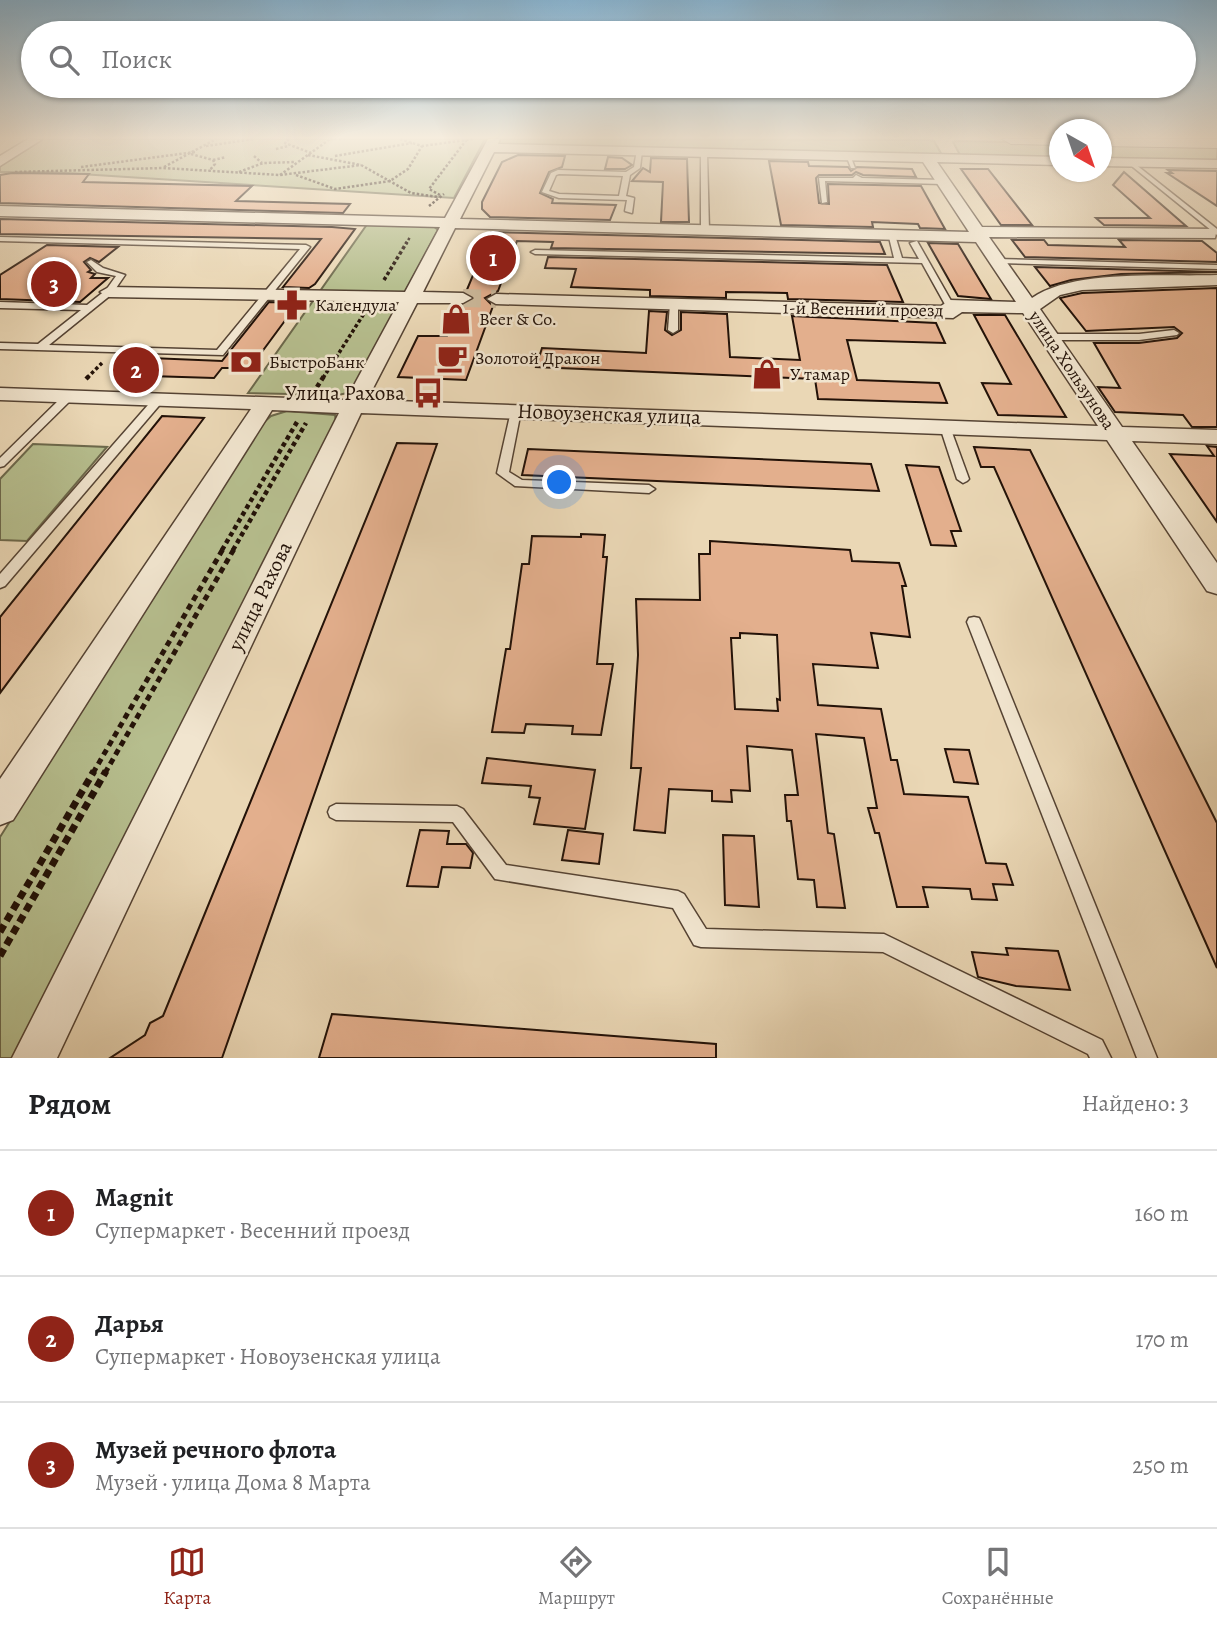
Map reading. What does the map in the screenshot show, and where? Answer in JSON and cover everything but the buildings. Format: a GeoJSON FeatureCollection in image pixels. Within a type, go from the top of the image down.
{"type":"FeatureCollection","features":[{"type":"Feature","properties":{"kind":"street","name":"улица Рахова"},"geometry":{"type":"LineString","coordinates":[[34,1058],[356,405],[467,188]]}},
{"type":"Feature","properties":{"kind":"street","name":"улица Хользунова"},"geometry":{"type":"LineString","coordinates":[[947,188],[1217,584]]}},
{"type":"Feature","properties":{"kind":"street"},"geometry":{"type":"LineString","coordinates":[[0,211],[891,235],[1216,233]]}},
{"type":"Feature","properties":{"kind":"street"},"geometry":{"type":"LineString","coordinates":[[1029,308],[1054,291],[1082,285],[1217,280]]}},
{"type":"Feature","properties":{"kind":"street"},"geometry":{"type":"LineString","coordinates":[[109,292],[463,298]]}},
{"type":"Feature","properties":{"kind":"street","name":"1-й Весенний проезд"},"geometry":{"type":"LineString","coordinates":[[496,299],[953,312],[950,306],[1029,308]]}},
{"type":"Feature","properties":{"kind":"street","name":"Новоузенская улица"},"geometry":{"type":"LineString","coordinates":[[0,394],[266,403],[305,409],[356,405],[1217,437]]}},
{"type":"Feature","properties":{"kind":"street"},"geometry":{"type":"LineString","coordinates":[[0,809],[10,778],[266,403]]}},
{"type":"Feature","properties":{"kind":"lane"},"geometry":{"type":"LineString","coordinates":[[547,188],[545,192],[559,196],[631,198],[629,211]]}},
{"type":"Feature","properties":{"kind":"lane"},"geometry":{"type":"LineString","coordinates":[[622,198],[624,188]]}},
{"type":"Feature","properties":{"kind":"lane"},"geometry":{"type":"LineString","coordinates":[[704,188],[705,231]]}},
{"type":"Feature","properties":{"kind":"lane"},"geometry":{"type":"LineString","coordinates":[[822,188],[824,202]]}},
{"type":"Feature","properties":{"kind":"lane"},"geometry":{"type":"LineString","coordinates":[[1162,188],[1216,233]]}},
{"type":"Feature","properties":{"kind":"lane"},"geometry":{"type":"LineString","coordinates":[[891,235],[900,260]]}},
{"type":"Feature","properties":{"kind":"lane"},"geometry":{"type":"LineString","coordinates":[[0,239],[306,247],[220,354],[0,346]]}},
{"type":"Feature","properties":{"kind":"lane"},"geometry":{"type":"LineString","coordinates":[[914,243],[950,306]]}},
{"type":"Feature","properties":{"kind":"lane"},"geometry":{"type":"LineString","coordinates":[[535,253],[922,261]]}},
{"type":"Feature","properties":{"kind":"lane"},"geometry":{"type":"LineString","coordinates":[[998,261],[1217,267]]}},
{"type":"Feature","properties":{"kind":"lane"},"geometry":{"type":"LineString","coordinates":[[40,347],[109,292],[121,275],[100,270],[91,262]]}},
{"type":"Feature","properties":{"kind":"lane"},"geometry":{"type":"LineString","coordinates":[[673,330],[674,304]]}},
{"type":"Feature","properties":{"kind":"lane"},"geometry":{"type":"LineString","coordinates":[[0,305],[87,307]]}},
{"type":"Feature","properties":{"kind":"lane"},"geometry":{"type":"LineString","coordinates":[[1049,337],[1139,337],[1174,333]]}},
{"type":"Feature","properties":{"kind":"lane"},"geometry":{"type":"LineString","coordinates":[[0,464],[69,396]]}},
{"type":"Feature","properties":{"kind":"lane"},"geometry":{"type":"LineString","coordinates":[[0,583],[159,399]]}},
{"type":"Feature","properties":{"kind":"lane"},"geometry":{"type":"LineString","coordinates":[[516,411],[503,473],[519,483],[649,489]]}},
{"type":"Feature","properties":{"kind":"lane"},"geometry":{"type":"LineString","coordinates":[[945,427],[963,479]]}},
{"type":"Feature","properties":{"kind":"lane"},"geometry":{"type":"LineString","coordinates":[[974,622],[1147,1058]]}},
{"type":"Feature","properties":{"kind":"lane"},"geometry":{"type":"LineString","coordinates":[[336,812],[457,814],[501,873],[678,900],[701,938],[884,943],[1095,1047],[1101,1058]]}},
{"type":"Feature","properties":{"kind":"path"},"geometry":{"type":"LineString","coordinates":[[403,188],[411,193],[439,197]]}},
{"type":"Feature","properties":{"kind":"path"},"geometry":{"type":"LineString","coordinates":[[429,188],[439,197]]}},
{"type":"Feature","properties":{"kind":"path"},"geometry":{"type":"LineString","coordinates":[[0,932],[417,222],[439,197],[447,192]]}},
{"type":"Feature","properties":{"kind":"path"},"geometry":{"type":"LineString","coordinates":[[69,396],[115,350]]}},
{"type":"Feature","properties":{"kind":"path"},"geometry":{"type":"LineString","coordinates":[[0,956],[307,422],[305,409]]}},
{"type":"Feature","properties":{"kind":"green space"},"geometry":{"type":"Polygon","coordinates":[[[304,188],[459,188],[454,198],[304,188]]]}},
{"type":"Feature","properties":{"kind":"green space"},"geometry":{"type":"Polygon","coordinates":[[[368,223],[432,225],[438,230],[352,392],[338,395],[248,393],[368,223]]]}},
{"type":"Feature","properties":{"kind":"green space"},"geometry":{"type":"Polygon","coordinates":[[[287,411],[335,415],[336,422],[13,1058],[0,1058],[0,837],[263,423],[271,416],[287,411]]]}},
{"type":"Feature","properties":{"kind":"green space"},"geometry":{"type":"Polygon","coordinates":[[[33,444],[107,447],[27,541],[0,540],[0,479],[33,444]]]}},
{"type":"Feature","properties":{"kind":"tunnel"},"geometry":{"type":"LineString","coordinates":[[463,298],[496,299]]}},
{"type":"Feature","properties":{"kind":"place","name":"Magnit"},"geometry":{"type":"Point","coordinates":[493,258]}},
{"type":"Feature","properties":{"kind":"place","name":"Музей речного флота"},"geometry":{"type":"Point","coordinates":[54,284]}},
{"type":"Feature","properties":{"kind":"place","name":"Календула"},"geometry":{"type":"Point","coordinates":[292,305]}},
{"type":"Feature","properties":{"kind":"place","name":"Beer & Co."},"geometry":{"type":"Point","coordinates":[456,319]}},
{"type":"Feature","properties":{"kind":"place","name":"Золотой Дракон"},"geometry":{"type":"Point","coordinates":[452,358]}},
{"type":"Feature","properties":{"kind":"place","name":"БыстроБанк"},"geometry":{"type":"Point","coordinates":[246,362]}},
{"type":"Feature","properties":{"kind":"place","name":"Дарья"},"geometry":{"type":"Point","coordinates":[136,370]}},
{"type":"Feature","properties":{"kind":"place","name":"У тамар"},"geometry":{"type":"Point","coordinates":[767,374]}},
{"type":"Feature","properties":{"kind":"place","name":"Улица Рахова"},"geometry":{"type":"Point","coordinates":[428,393]}}]}
